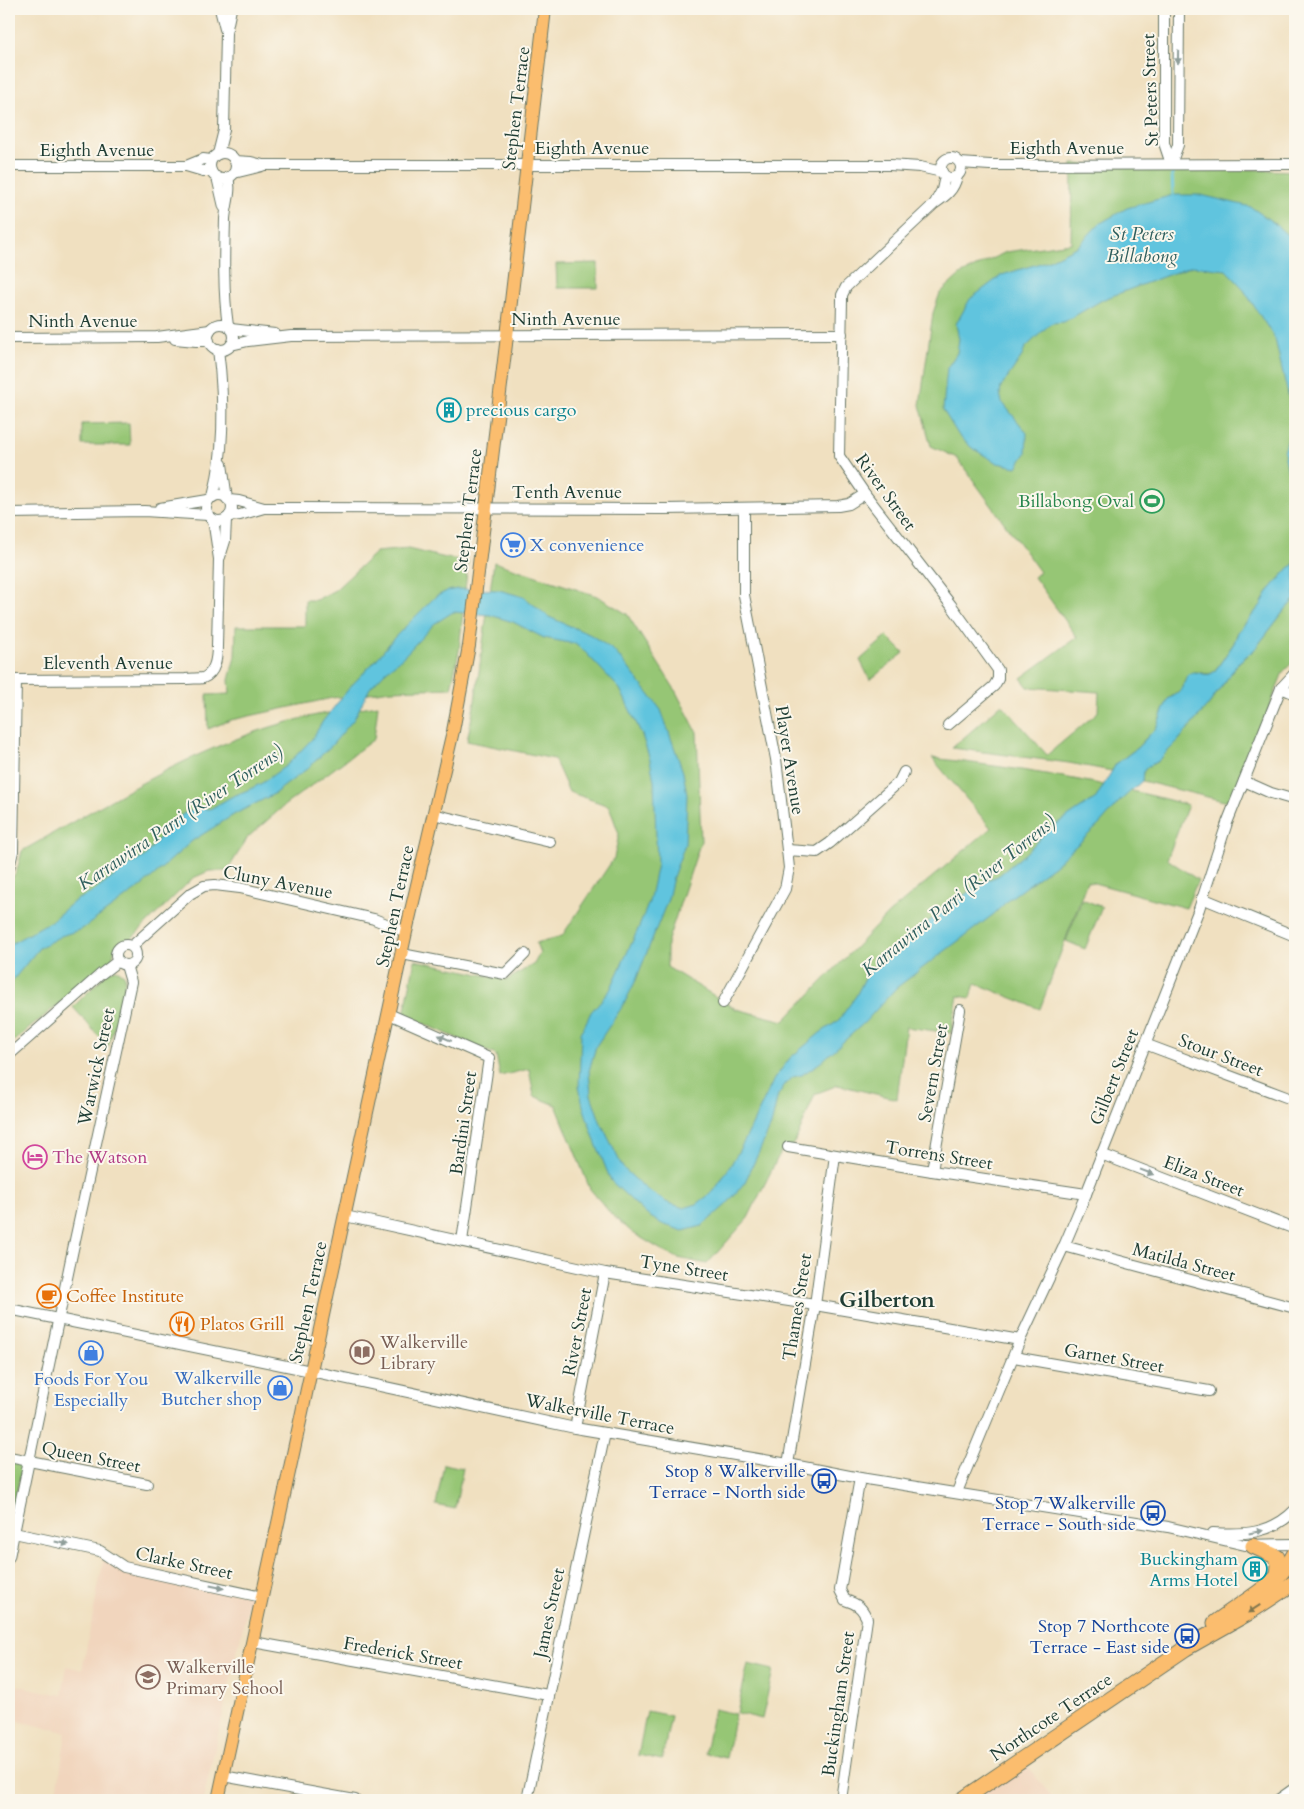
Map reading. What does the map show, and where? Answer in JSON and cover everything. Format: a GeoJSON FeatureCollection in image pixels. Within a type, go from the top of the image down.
{"type":"FeatureCollection","features":[{"type":"Feature","properties":{"kind":"highway"},"geometry":{"type":"LineString","coordinates":[[1253,1546],[1277,1558],[1279,1564],[1278,1576]]}},
{"type":"Feature","properties":{"kind":"highway","name":"Northcote Terrace"},"geometry":{"type":"LineString","coordinates":[[1186,1648],[1219,1620],[1278,1576],[1295,1553]]}},
{"type":"Feature","properties":{"kind":"highway","name":"Northcote Terrace"},"geometry":{"type":"LineString","coordinates":[[962,1800],[1186,1648],[1248,1614],[1295,1582]]}},
{"type":"Feature","properties":{"kind":"main road","name":"Stephen Terrace"},"geometry":{"type":"LineString","coordinates":[[218,1800],[406,932],[453,731],[469,646],[545,9]]}},
{"type":"Feature","properties":{"kind":"street"},"geometry":{"type":"LineString","coordinates":[[220,9],[226,33]]}},
{"type":"Feature","properties":{"kind":"street"},"geometry":{"type":"LineString","coordinates":[[225,213],[214,166],[224,130],[226,33],[231,9]]}},
{"type":"Feature","properties":{"kind":"street","name":"St Peters Street"},"geometry":{"type":"LineString","coordinates":[[1164,9],[1164,143],[1171,164]]}},
{"type":"Feature","properties":{"kind":"street","name":"St Peters Street"},"geometry":{"type":"LineString","coordinates":[[1171,164],[1178,144],[1180,9]]}},
{"type":"Feature","properties":{"kind":"street"},"geometry":{"type":"LineString","coordinates":[[224,130],[236,167],[231,175],[225,213],[224,277],[219,314],[208,335],[212,346],[225,347],[234,339],[230,328],[224,277]]}},
{"type":"Feature","properties":{"kind":"street"},"geometry":{"type":"LineString","coordinates":[[214,166],[225,153],[233,159]]}},
{"type":"Feature","properties":{"kind":"street"},"geometry":{"type":"LineString","coordinates":[[950,157],[957,159],[962,169],[959,175],[952,178],[943,170],[945,159],[950,157]]}},
{"type":"Feature","properties":{"kind":"street","name":"Eighth Avenue"},"geometry":{"type":"LineString","coordinates":[[233,159],[263,166]]}},
{"type":"Feature","properties":{"kind":"street","name":"Eighth Avenue"},"geometry":{"type":"LineString","coordinates":[[960,162],[990,165],[1295,164]]}},
{"type":"Feature","properties":{"kind":"street","name":"Eighth Avenue"},"geometry":{"type":"LineString","coordinates":[[231,175],[263,166],[890,164],[943,170]]}},
{"type":"Feature","properties":{"kind":"street","name":"Eighth Avenue"},"geometry":{"type":"LineString","coordinates":[[959,175],[990,165]]}},
{"type":"Feature","properties":{"kind":"street","name":"Eighth Avenue"},"geometry":{"type":"LineString","coordinates":[[9,166],[186,166],[203,171],[214,166]]}},
{"type":"Feature","properties":{"kind":"street"},"geometry":{"type":"LineString","coordinates":[[214,166],[221,178],[231,175]]}},
{"type":"Feature","properties":{"kind":"street","name":"River Street"},"geometry":{"type":"LineString","coordinates":[[934,204],[942,190],[943,170]]}},
{"type":"Feature","properties":{"kind":"street","name":"River Street"},"geometry":{"type":"LineString","coordinates":[[948,725],[994,686],[998,679],[998,670],[839,456],[842,300],[844,291],[934,204],[948,194],[954,187],[959,175]]}},
{"type":"Feature","properties":{"kind":"street"},"geometry":{"type":"LineString","coordinates":[[213,328],[223,324],[230,328]]}},
{"type":"Feature","properties":{"kind":"street","name":"Ninth Avenue"},"geometry":{"type":"LineString","coordinates":[[156,337],[213,328]]}},
{"type":"Feature","properties":{"kind":"street","name":"Ninth Avenue"},"geometry":{"type":"LineString","coordinates":[[230,328],[291,336]]}},
{"type":"Feature","properties":{"kind":"street","name":"Ninth Avenue"},"geometry":{"type":"LineString","coordinates":[[225,347],[248,341],[291,336],[842,334]]}},
{"type":"Feature","properties":{"kind":"street","name":"Ninth Avenue"},"geometry":{"type":"LineString","coordinates":[[9,338],[156,337],[196,342],[209,341]]}},
{"type":"Feature","properties":{"kind":"street"},"geometry":{"type":"LineString","coordinates":[[219,559],[225,541],[228,517],[232,509],[228,499],[221,458],[222,391],[226,363],[225,347]]}},
{"type":"Feature","properties":{"kind":"street"},"geometry":{"type":"LineString","coordinates":[[219,559],[210,517],[206,508],[211,498],[221,458]]}},
{"type":"Feature","properties":{"kind":"street","name":"Tenth Avenue"},"geometry":{"type":"LineString","coordinates":[[228,517],[264,508],[744,508],[846,506],[866,494]]}},
{"type":"Feature","properties":{"kind":"street"},"geometry":{"type":"LineString","coordinates":[[144,510],[220,495],[228,499]]}},
{"type":"Feature","properties":{"kind":"street","name":"Tenth Avenue"},"geometry":{"type":"LineString","coordinates":[[228,499],[239,500],[264,508]]}},
{"type":"Feature","properties":{"kind":"street","name":"Player Avenue"},"geometry":{"type":"LineString","coordinates":[[723,1003],[784,889],[789,868],[776,759],[744,595],[744,508]]}},
{"type":"Feature","properties":{"kind":"street"},"geometry":{"type":"LineString","coordinates":[[9,513],[144,510],[210,517],[219,521],[228,517]]}},
{"type":"Feature","properties":{"kind":"street","name":"Eleventh Avenue"},"geometry":{"type":"LineString","coordinates":[[12,680],[203,678],[213,668],[216,659],[219,559]]}},
{"type":"Feature","properties":{"kind":"street","name":"Gilbert Street"},"geometry":{"type":"LineString","coordinates":[[957,1492],[1020,1340],[1086,1194],[1202,898],[1227,823],[1281,688],[1295,673]]}},
{"type":"Feature","properties":{"kind":"street"},"geometry":{"type":"LineString","coordinates":[[9,868],[13,851],[14,812],[12,680]]}},
{"type":"Feature","properties":{"kind":"street"},"geometry":{"type":"LineString","coordinates":[[1281,688],[1295,694]]}},
{"type":"Feature","properties":{"kind":"street"},"geometry":{"type":"LineString","coordinates":[[787,850],[817,852],[830,843],[899,782],[904,772]]}},
{"type":"Feature","properties":{"kind":"street"},"geometry":{"type":"LineString","coordinates":[[1244,781],[1271,793],[1295,800]]}},
{"type":"Feature","properties":{"kind":"street"},"geometry":{"type":"LineString","coordinates":[[433,814],[550,842]]}},
{"type":"Feature","properties":{"kind":"street","name":"Cluny Avenue"},"geometry":{"type":"LineString","coordinates":[[132,946],[190,894],[204,886],[216,885],[240,888],[374,918],[406,932]]}},
{"type":"Feature","properties":{"kind":"street"},"geometry":{"type":"LineString","coordinates":[[1202,898],[1295,936]]}},
{"type":"Feature","properties":{"kind":"street"},"geometry":{"type":"LineString","coordinates":[[9,1055],[101,974],[122,963],[132,963],[136,954],[132,946],[125,945],[119,948],[116,954],[122,963]]}},
{"type":"Feature","properties":{"kind":"street"},"geometry":{"type":"LineString","coordinates":[[402,954],[505,974],[525,954]]}},
{"type":"Feature","properties":{"kind":"street","name":"Warwick Street"},"geometry":{"type":"LineString","coordinates":[[9,1557],[28,1461],[132,982],[122,963]]}},
{"type":"Feature","properties":{"kind":"street","name":"Severn Street"},"geometry":{"type":"LineString","coordinates":[[932,1171],[960,1010]]}},
{"type":"Feature","properties":{"kind":"street","name":"Bardini Street"},"geometry":{"type":"LineString","coordinates":[[389,1014],[489,1058],[462,1241]]}},
{"type":"Feature","properties":{"kind":"street","name":"Stour Street"},"geometry":{"type":"LineString","coordinates":[[1145,1044],[1286,1096]]}},
{"type":"Feature","properties":{"kind":"street","name":"Torrens Street"},"geometry":{"type":"LineString","coordinates":[[788,1147],[1086,1194]]}},
{"type":"Feature","properties":{"kind":"street","name":"Eliza Street"},"geometry":{"type":"LineString","coordinates":[[1102,1154],[1295,1229]]}},
{"type":"Feature","properties":{"kind":"street","name":"Thames Street"},"geometry":{"type":"LineString","coordinates":[[788,1464],[815,1305],[835,1155]]}},
{"type":"Feature","properties":{"kind":"street","name":"Tyne Street"},"geometry":{"type":"LineString","coordinates":[[345,1216],[605,1272],[1020,1340]]}},
{"type":"Feature","properties":{"kind":"street","name":"Matilda Street"},"geometry":{"type":"LineString","coordinates":[[1064,1246],[1295,1308]]}},
{"type":"Feature","properties":{"kind":"street","name":"River Street"},"geometry":{"type":"LineString","coordinates":[[575,1428],[605,1272]]}},
{"type":"Feature","properties":{"kind":"street","name":"Walkerville Terrace"},"geometry":{"type":"LineString","coordinates":[[9,1309],[575,1428],[860,1478],[957,1492],[1189,1532],[1253,1546],[1295,1544]]}},
{"type":"Feature","properties":{"kind":"street","name":"Garnet Street"},"geometry":{"type":"LineString","coordinates":[[1014,1357],[1208,1391]]}},
{"type":"Feature","properties":{"kind":"street","name":"James Street"},"geometry":{"type":"LineString","coordinates":[[527,1800],[605,1433]]}},
{"type":"Feature","properties":{"kind":"street","name":"Queen Street"},"geometry":{"type":"LineString","coordinates":[[9,1457],[147,1484]]}},
{"type":"Feature","properties":{"kind":"street","name":"Buckingham Street"},"geometry":{"type":"LineString","coordinates":[[841,1800],[867,1619],[863,1609],[845,1600],[840,1590],[860,1478]]}},
{"type":"Feature","properties":{"kind":"street","name":"Walkerville Terrace"},"geometry":{"type":"LineString","coordinates":[[1189,1532],[1255,1533],[1278,1524],[1295,1510]]}},
{"type":"Feature","properties":{"kind":"street","name":"Clarke Street"},"geometry":{"type":"LineString","coordinates":[[14,1533],[100,1551],[124,1567],[262,1597]]}},
{"type":"Feature","properties":{"kind":"street","name":"Frederick Street"},"geometry":{"type":"LineString","coordinates":[[253,1642],[548,1695]]}},
{"type":"Feature","properties":{"kind":"street"},"geometry":{"type":"LineString","coordinates":[[224,1776],[355,1800]]}},
{"type":"Feature","properties":{"kind":"street"},"geometry":{"type":"LineString","coordinates":[[1278,1800],[1295,1788]]}},
{"type":"Feature","properties":{"kind":"shaded area","name":"Walkerville Primary School"},"geometry":{"type":"Polygon","coordinates":[[[104,1558],[250,1596],[203,1800],[56,1800],[66,1732],[9,1719],[9,1684],[62,1695],[67,1666],[82,1670],[104,1558]]]}},
{"type":"Feature","properties":{"kind":"shaded area"},"geometry":{"type":"Polygon","coordinates":[[[1022,1759],[1054,1800],[962,1800],[1022,1759]]]}},
{"type":"Feature","properties":{"kind":"green space"},"geometry":{"type":"Polygon","coordinates":[[[1072,164],[1295,171],[1295,563],[1267,593],[1261,605],[1238,632],[1234,643],[1215,671],[1210,674],[1196,672],[1188,675],[1180,691],[1168,699],[1156,728],[1137,748],[1116,764],[1112,771],[1069,763],[952,748],[1002,704],[1047,755],[1098,712],[1099,692],[1028,687],[1021,678],[1077,637],[1034,577],[1040,572],[957,458],[931,446],[920,405],[933,313],[940,293],[960,275],[1006,252],[1071,243],[1072,164]]]}},
{"type":"Feature","properties":{"kind":"green space"},"geometry":{"type":"Polygon","coordinates":[[[598,263],[598,288],[557,288],[556,264],[598,263]]]}},
{"type":"Feature","properties":{"kind":"green space"},"geometry":{"type":"Polygon","coordinates":[[[129,423],[130,445],[82,445],[82,424],[129,423]]]}},
{"type":"Feature","properties":{"kind":"green space"},"geometry":{"type":"Polygon","coordinates":[[[408,549],[468,561],[459,651],[451,688],[391,690],[332,698],[231,720],[208,729],[207,695],[230,694],[229,680],[235,656],[236,626],[305,626],[305,600],[316,600],[335,590],[376,552],[408,549]]]}},
{"type":"Feature","properties":{"kind":"green space"},"geometry":{"type":"Polygon","coordinates":[[[494,562],[597,596],[627,614],[674,688],[697,732],[701,841],[667,943],[667,967],[736,1009],[784,1021],[888,914],[991,828],[932,758],[997,766],[1061,777],[1125,789],[1188,805],[1167,859],[1198,880],[1186,908],[1087,881],[1040,1009],[975,983],[971,998],[958,996],[951,1033],[906,1027],[897,1099],[838,1085],[815,1094],[797,1138],[787,1153],[781,1151],[748,1218],[707,1264],[678,1258],[665,1252],[633,1233],[611,1214],[590,1189],[556,1105],[534,1096],[529,1069],[500,1076],[496,1055],[404,1015],[415,960],[507,980],[534,964],[540,953],[536,943],[562,936],[614,858],[619,834],[609,806],[569,792],[554,759],[467,741],[475,701],[494,562]]]}},
{"type":"Feature","properties":{"kind":"green space"},"geometry":{"type":"Polygon","coordinates":[[[1295,599],[1295,660],[1283,672],[1232,803],[1142,781],[1143,772],[1147,767],[1158,761],[1178,741],[1209,704],[1239,662],[1255,649],[1295,599]]]}},
{"type":"Feature","properties":{"kind":"green space"},"geometry":{"type":"Polygon","coordinates":[[[887,636],[904,653],[870,680],[860,660],[887,636]]]}},
{"type":"Feature","properties":{"kind":"green space"},"geometry":{"type":"Polygon","coordinates":[[[378,705],[374,739],[285,805],[248,837],[227,871],[209,871],[193,878],[129,941],[115,947],[112,960],[9,1045],[9,885],[17,870],[22,851],[153,777],[221,745],[303,718],[378,705]]]}},
{"type":"Feature","properties":{"kind":"green space"},"geometry":{"type":"Polygon","coordinates":[[[1082,899],[1102,907],[1085,949],[1066,941],[1082,899]]]}},
{"type":"Feature","properties":{"kind":"green space"},"geometry":{"type":"Polygon","coordinates":[[[116,969],[125,976],[124,994],[108,1047],[73,1007],[109,971],[116,969]]]}},
{"type":"Feature","properties":{"kind":"green space"},"geometry":{"type":"Polygon","coordinates":[[[9,1460],[23,1463],[9,1526],[9,1460]]]}},
{"type":"Feature","properties":{"kind":"green space"},"geometry":{"type":"Polygon","coordinates":[[[444,1464],[463,1468],[455,1509],[436,1505],[444,1464]]]}},
{"type":"Feature","properties":{"kind":"green space"},"geometry":{"type":"Polygon","coordinates":[[[748,1664],[773,1670],[762,1719],[737,1713],[748,1664]]]}},
{"type":"Feature","properties":{"kind":"green space"},"geometry":{"type":"Polygon","coordinates":[[[714,1709],[735,1714],[726,1758],[705,1753],[714,1709]]]}},
{"type":"Feature","properties":{"kind":"green space"},"geometry":{"type":"Polygon","coordinates":[[[647,1711],[671,1716],[662,1760],[638,1755],[647,1711]]]}},
{"type":"Feature","properties":{"kind":"water","name":"St Peters Billabong"},"geometry":{"type":"Polygon","coordinates":[[[1173,195],[1201,195],[1251,207],[1274,223],[1295,242],[1295,471],[1292,473],[1288,472],[1284,452],[1291,429],[1289,399],[1275,339],[1242,287],[1226,270],[1192,266],[1104,299],[1064,322],[1049,325],[1025,348],[1022,356],[1001,387],[1002,402],[1027,433],[1026,453],[1017,467],[997,463],[972,448],[959,436],[943,410],[947,368],[957,353],[959,339],[956,324],[970,299],[1002,275],[1047,261],[1078,246],[1099,224],[1127,208],[1173,195]]]}},
{"type":"Feature","properties":{"kind":"water","name":"Karrawirra Parri (River Torrens)"},"geometry":{"type":"Polygon","coordinates":[[[1295,563],[1295,599],[1255,649],[1239,662],[1209,704],[1178,741],[1158,761],[1147,767],[1143,772],[1142,781],[1119,802],[1100,824],[1055,865],[896,988],[865,1022],[821,1062],[802,1075],[793,1077],[786,1083],[778,1095],[771,1126],[745,1182],[727,1204],[702,1226],[683,1231],[662,1224],[647,1215],[611,1181],[583,1106],[579,1086],[581,1033],[591,1012],[610,990],[649,902],[657,864],[654,781],[650,760],[642,735],[620,689],[585,652],[575,644],[544,638],[513,622],[490,615],[453,612],[434,624],[370,688],[354,719],[332,745],[308,768],[274,794],[235,814],[192,841],[143,885],[82,929],[61,936],[39,948],[9,985],[9,945],[51,921],[76,900],[93,892],[128,866],[144,857],[174,820],[198,808],[210,809],[262,783],[287,765],[312,739],[323,721],[351,686],[393,639],[435,597],[447,591],[458,589],[499,590],[524,597],[549,617],[591,635],[613,650],[661,710],[683,772],[687,794],[685,844],[673,877],[668,899],[636,980],[624,1004],[596,1046],[589,1071],[591,1095],[600,1121],[623,1168],[646,1189],[666,1202],[684,1208],[697,1204],[714,1191],[729,1168],[746,1138],[774,1079],[790,1058],[838,1021],[856,996],[866,976],[924,925],[982,882],[998,876],[1026,853],[1048,830],[1096,798],[1116,764],[1137,748],[1156,728],[1168,699],[1180,692],[1188,675],[1193,672],[1209,674],[1215,671],[1234,643],[1238,632],[1261,605],[1267,593],[1295,563]]]}},
{"type":"Feature","properties":{"kind":"waterway"},"geometry":{"type":"LineString","coordinates":[[1172,174],[1173,195]]}},
{"type":"Feature","properties":{"kind":"place","name":"precious cargo"},"geometry":{"type":"Point","coordinates":[449,410]}},
{"type":"Feature","properties":{"kind":"place","name":"Billabong Oval"},"geometry":{"type":"Point","coordinates":[1152,501]}},
{"type":"Feature","properties":{"kind":"place","name":"X convenience"},"geometry":{"type":"Point","coordinates":[513,545]}},
{"type":"Feature","properties":{"kind":"place","name":"The Watson"},"geometry":{"type":"Point","coordinates":[35,1157]}},
{"type":"Feature","properties":{"kind":"place","name":"Coffee Institute"},"geometry":{"type":"Point","coordinates":[49,1296]}},
{"type":"Feature","properties":{"kind":"place","name":"Platos Grill"},"geometry":{"type":"Point","coordinates":[182,1324]}},
{"type":"Feature","properties":{"kind":"place","name":"Walkerville Library"},"geometry":{"type":"Point","coordinates":[362,1352]}},
{"type":"Feature","properties":{"kind":"place","name":"Foods For You Especially"},"geometry":{"type":"Point","coordinates":[91,1353]}},
{"type":"Feature","properties":{"kind":"place","name":"Walkerville Butcher shop"},"geometry":{"type":"Point","coordinates":[280,1388]}},
{"type":"Feature","properties":{"kind":"place","name":"Stop 8 Walkerville Terrace - North side"},"geometry":{"type":"Point","coordinates":[824,1481]}},
{"type":"Feature","properties":{"kind":"place","name":"Stop 7 Walkerville Terrace - South side"},"geometry":{"type":"Point","coordinates":[1153,1513]}},
{"type":"Feature","properties":{"kind":"place","name":"Buckingham Arms Hotel"},"geometry":{"type":"Point","coordinates":[1255,1569]}},
{"type":"Feature","properties":{"kind":"place","name":"Stop 7 Northcote Terrace - East side"},"geometry":{"type":"Point","coordinates":[1187,1636]}},
{"type":"Feature","properties":{"kind":"place","name":"Walkerville Primary School"},"geometry":{"type":"Point","coordinates":[148,1677]}},
{"type":"Feature","properties":{"kind":"district","name":"Gilberton"},"geometry":{"type":"Point","coordinates":[887,1299]}}]}
